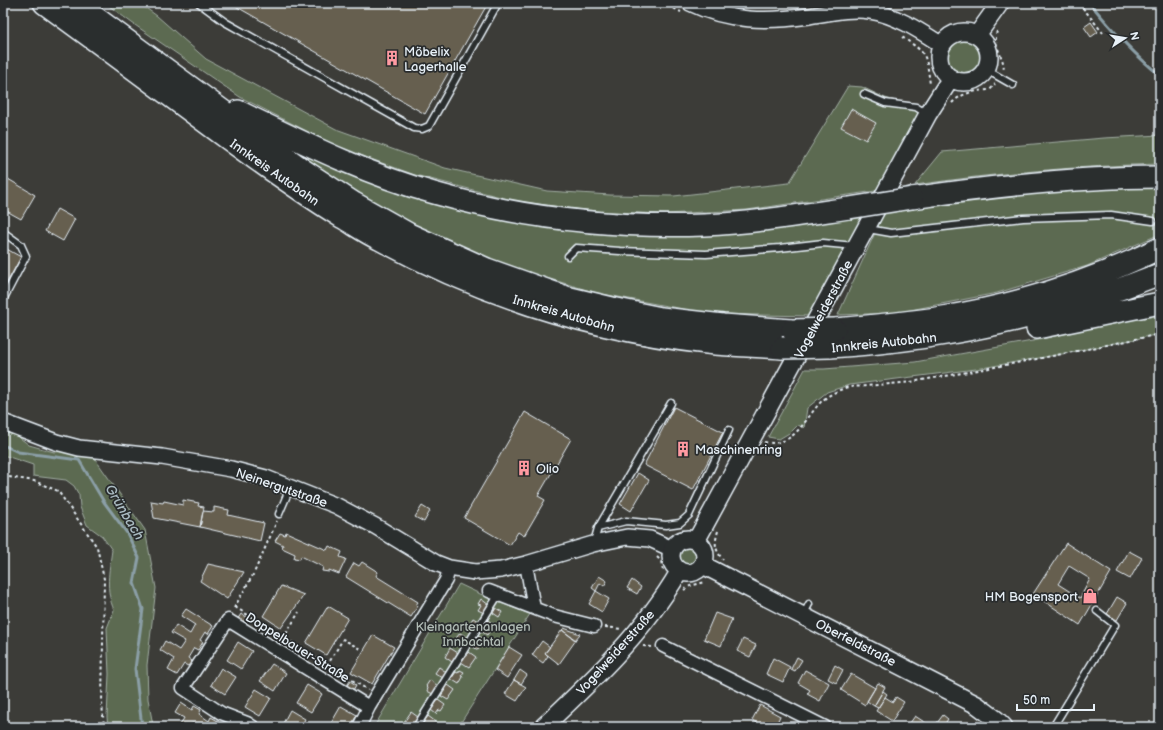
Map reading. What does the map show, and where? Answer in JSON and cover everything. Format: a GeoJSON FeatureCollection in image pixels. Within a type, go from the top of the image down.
{"type":"FeatureCollection","features":[{"type":"Feature","properties":{"kind":"highway","name":"Innkreis Autobahn"},"geometry":{"type":"LineString","coordinates":[[44,3],[262,164],[314,200],[378,239],[445,272],[522,303],[572,318],[655,336],[710,344],[787,339],[832,338],[908,341],[951,334],[1043,314],[1094,298],[1160,274]]}},
{"type":"Feature","properties":{"kind":"highway","name":"Innkreis Autobahn"},"geometry":{"type":"LineString","coordinates":[[76,3],[302,169],[354,203],[409,234],[487,269],[566,297],[660,318],[723,326],[787,339]]}},
{"type":"Feature","properties":{"kind":"highway"},"geometry":{"type":"LineString","coordinates":[[189,86],[320,151],[382,176],[433,193],[495,208],[571,220],[638,224],[704,225],[769,219],[912,198],[1042,182],[1160,177]]}},
{"type":"Feature","properties":{"kind":"highway","name":"Innkreis Autobahn"},"geometry":{"type":"LineString","coordinates":[[832,338],[888,324],[938,318],[1022,299],[1069,285],[1110,270],[1160,248]]}},
{"type":"Feature","properties":{"kind":"highway"},"geometry":{"type":"LineString","coordinates":[[951,334],[1012,331],[1047,326],[1160,303]]}},
{"type":"Feature","properties":{"kind":"main road"},"geometry":{"type":"LineString","coordinates":[[977,35],[1000,3]]}},
{"type":"Feature","properties":{"kind":"main road"},"geometry":{"type":"LineString","coordinates":[[969,32],[977,35],[982,40],[988,54],[988,62],[985,69],[974,79],[958,81],[947,85],[945,73],[939,60],[939,52],[942,45],[947,38],[953,34],[969,32]]}},
{"type":"Feature","properties":{"kind":"main road","name":"Vogelweiderstraße"},"geometry":{"type":"LineString","coordinates":[[696,541],[928,114],[947,85]]}},
{"type":"Feature","properties":{"kind":"main road"},"geometry":{"type":"LineString","coordinates":[[692,539],[696,541],[701,545],[705,554],[703,565],[700,569],[690,574],[679,572],[675,569],[670,559],[672,549],[682,540],[692,539]]}},
{"type":"Feature","properties":{"kind":"main road","name":"Oberfeldstraße"},"geometry":{"type":"LineString","coordinates":[[703,565],[806,610],[977,705],[1004,727]]}},
{"type":"Feature","properties":{"kind":"main road","name":"Vogelweiderstraße"},"geometry":{"type":"LineString","coordinates":[[543,727],[602,669],[636,639],[679,572]]}},
{"type":"Feature","properties":{"kind":"street"},"geometry":{"type":"LineString","coordinates":[[688,9],[750,20],[791,19],[859,10],[871,11],[893,17],[942,45]]}},
{"type":"Feature","properties":{"kind":"street","name":"Neinergutstraße"},"geometry":{"type":"LineString","coordinates":[[3,422],[56,442],[79,448],[162,457],[231,469],[266,478],[337,506],[375,526],[436,563],[449,568],[475,572],[501,570],[593,544],[620,538],[638,537],[672,549]]}},
{"type":"Feature","properties":{"kind":"street"},"geometry":{"type":"LineString","coordinates":[[526,564],[534,608]]}},
{"type":"Feature","properties":{"kind":"street"},"geometry":{"type":"LineString","coordinates":[[359,727],[368,707],[446,580],[449,568]]}},
{"type":"Feature","properties":{"kind":"street"},"geometry":{"type":"LineString","coordinates":[[494,593],[554,616],[594,626]]}},
{"type":"Feature","properties":{"kind":"street","name":"Doppelbauer-Straße"},"geometry":{"type":"LineString","coordinates":[[253,727],[222,713],[184,688],[228,620],[368,707]]}},
{"type":"Feature","properties":{"kind":"street"},"geometry":{"type":"LineString","coordinates":[[663,646],[818,722],[825,727]]}},
{"type":"Feature","properties":{"kind":"lane"},"geometry":{"type":"LineString","coordinates":[[199,3],[225,22],[414,128],[422,129],[429,126],[498,3]]}},
{"type":"Feature","properties":{"kind":"lane"},"geometry":{"type":"LineString","coordinates":[[985,69],[1013,85]]}},
{"type":"Feature","properties":{"kind":"lane"},"geometry":{"type":"LineString","coordinates":[[864,94],[885,103],[916,108],[928,114]]}},
{"type":"Feature","properties":{"kind":"lane"},"geometry":{"type":"LineString","coordinates":[[867,227],[874,230],[891,233],[1023,218],[1111,215],[1153,221]]}},
{"type":"Feature","properties":{"kind":"lane"},"geometry":{"type":"LineString","coordinates":[[3,232],[20,245],[26,256],[3,300]]}},
{"type":"Feature","properties":{"kind":"lane"},"geometry":{"type":"LineString","coordinates":[[568,256],[576,248],[706,254],[823,243],[856,246]]}},
{"type":"Feature","properties":{"kind":"lane"},"geometry":{"type":"LineString","coordinates":[[593,544],[598,528],[671,403]]}},
{"type":"Feature","properties":{"kind":"lane"},"geometry":{"type":"LineString","coordinates":[[598,528],[626,521],[666,525],[680,523],[689,515],[729,430]]}},
{"type":"Feature","properties":{"kind":"lane"},"geometry":{"type":"LineString","coordinates":[[279,514],[290,487]]}},
{"type":"Feature","properties":{"kind":"lane"},"geometry":{"type":"LineString","coordinates":[[416,727],[494,593]]}},
{"type":"Feature","properties":{"kind":"lane"},"geometry":{"type":"LineString","coordinates":[[1053,727],[1115,625],[1097,611]]}},
{"type":"Feature","properties":{"kind":"path"},"geometry":{"type":"LineString","coordinates":[[663,3],[688,9]]}},
{"type":"Feature","properties":{"kind":"path"},"geometry":{"type":"LineString","coordinates":[[1079,3],[1103,33]]}},
{"type":"Feature","properties":{"kind":"path"},"geometry":{"type":"LineString","coordinates":[[897,33],[921,50],[927,62],[930,85],[947,85]]}},
{"type":"Feature","properties":{"kind":"path"},"geometry":{"type":"LineString","coordinates":[[753,438],[771,444],[781,442],[791,437],[820,403],[832,393],[846,388],[914,382],[1160,334]]}},
{"type":"Feature","properties":{"kind":"path"},"geometry":{"type":"LineString","coordinates":[[3,476],[34,482],[58,491],[97,546],[104,579],[102,703],[104,727]]}},
{"type":"Feature","properties":{"kind":"path"},"geometry":{"type":"LineString","coordinates":[[228,620],[254,573],[279,514]]}},
{"type":"Feature","properties":{"kind":"path"},"geometry":{"type":"LineString","coordinates":[[683,591],[690,586],[707,582]]}},
{"type":"Feature","properties":{"kind":"path"},"geometry":{"type":"LineString","coordinates":[[234,607],[376,695]]}},
{"type":"Feature","properties":{"kind":"path"},"geometry":{"type":"LineString","coordinates":[[276,650],[299,612]]}},
{"type":"Feature","properties":{"kind":"path"},"geometry":{"type":"LineString","coordinates":[[594,626],[620,628],[636,639],[642,646],[663,646]]}},
{"type":"Feature","properties":{"kind":"path"},"geometry":{"type":"LineString","coordinates":[[321,678],[343,639],[360,649]]}},
{"type":"Feature","properties":{"kind":"green space"},"geometry":{"type":"Polygon","coordinates":[[[105,3],[139,3],[157,16],[206,59],[336,129],[445,168],[547,191],[610,195],[674,196],[789,183],[848,86],[862,87],[885,98],[926,109],[882,190],[747,210],[664,214],[590,211],[516,201],[415,175],[338,147],[240,97],[105,3]]]}},
{"type":"Feature","properties":{"kind":"green space"},"geometry":{"type":"Polygon","coordinates":[[[967,39],[976,44],[980,50],[980,64],[976,70],[967,75],[959,75],[950,70],[946,64],[945,53],[950,44],[956,40],[967,39]]]}},
{"type":"Feature","properties":{"kind":"green space"},"geometry":{"type":"Polygon","coordinates":[[[1160,135],[1160,164],[1099,166],[1037,171],[915,185],[942,152],[1104,138],[1160,135]]]}},
{"type":"Feature","properties":{"kind":"green space"},"geometry":{"type":"Polygon","coordinates":[[[302,150],[547,226],[865,215],[811,316],[710,314],[597,293],[500,264],[409,222],[336,180],[298,154],[302,150]]]}},
{"type":"Feature","properties":{"kind":"green space"},"geometry":{"type":"Polygon","coordinates":[[[1109,187],[1160,188],[1160,234],[1087,266],[997,293],[895,313],[838,315],[884,213],[1002,196],[1109,187]]]}},
{"type":"Feature","properties":{"kind":"green space"},"geometry":{"type":"Polygon","coordinates":[[[1160,314],[1160,334],[1062,354],[976,369],[849,385],[827,392],[807,408],[804,428],[798,425],[791,432],[779,439],[768,437],[805,369],[824,369],[915,362],[1038,340],[1128,319],[1160,314]]]}},
{"type":"Feature","properties":{"kind":"green space"},"geometry":{"type":"Polygon","coordinates":[[[6,432],[16,435],[29,445],[54,452],[66,451],[93,456],[145,530],[156,588],[147,665],[148,699],[153,725],[156,727],[108,727],[109,674],[107,628],[114,610],[109,595],[109,573],[112,550],[102,536],[87,525],[80,507],[79,495],[74,486],[66,480],[33,476],[33,465],[3,455],[3,433],[6,432]]]}},
{"type":"Feature","properties":{"kind":"green space"},"geometry":{"type":"Polygon","coordinates":[[[688,548],[695,551],[698,558],[695,565],[688,568],[681,565],[678,558],[681,551],[688,548]]]}},
{"type":"Feature","properties":{"kind":"green space","name":"Kleingartenanlagen Innbachtal"},"geometry":{"type":"Polygon","coordinates":[[[459,584],[495,601],[530,614],[458,727],[374,727],[459,584]]]}},
{"type":"Feature","properties":{"kind":"building","name":"Möbelix Lagerhalle"},"geometry":{"type":"Polygon","coordinates":[[[230,3],[488,3],[425,114],[230,3]]]}},
{"type":"Feature","properties":{"kind":"building"},"geometry":{"type":"Polygon","coordinates":[[[1091,22],[1098,32],[1091,37],[1084,27],[1091,22]]]}},
{"type":"Feature","properties":{"kind":"building"},"geometry":{"type":"Polygon","coordinates":[[[851,109],[876,123],[866,140],[841,127],[851,109]]]}},
{"type":"Feature","properties":{"kind":"building"},"geometry":{"type":"Polygon","coordinates":[[[3,176],[35,195],[21,219],[3,209],[3,176]]]}},
{"type":"Feature","properties":{"kind":"building"},"geometry":{"type":"Polygon","coordinates":[[[57,209],[75,219],[63,241],[45,231],[57,209]]]}},
{"type":"Feature","properties":{"kind":"building"},"geometry":{"type":"Polygon","coordinates":[[[3,247],[21,257],[3,290],[3,247]]]}},
{"type":"Feature","properties":{"kind":"building","name":"Maschinenring"},"geometry":{"type":"Polygon","coordinates":[[[674,407],[723,432],[693,490],[644,465],[674,407]]]}},
{"type":"Feature","properties":{"kind":"building","name":"Olio"},"geometry":{"type":"Polygon","coordinates":[[[525,412],[571,439],[538,496],[545,500],[524,536],[518,532],[510,545],[464,518],[525,412]]]}},
{"type":"Feature","properties":{"kind":"building"},"geometry":{"type":"Polygon","coordinates":[[[638,473],[649,480],[631,511],[620,504],[638,473]]]}},
{"type":"Feature","properties":{"kind":"building"},"geometry":{"type":"Polygon","coordinates":[[[183,500],[199,503],[198,506],[204,507],[200,527],[154,518],[151,501],[163,503],[164,501],[183,505],[183,500]]]}},
{"type":"Feature","properties":{"kind":"building"},"geometry":{"type":"Polygon","coordinates":[[[422,506],[430,511],[424,522],[415,517],[422,506]]]}},
{"type":"Feature","properties":{"kind":"building"},"geometry":{"type":"Polygon","coordinates":[[[214,507],[229,510],[228,515],[264,523],[260,541],[200,527],[203,511],[214,512],[214,507]]]}},
{"type":"Feature","properties":{"kind":"building"},"geometry":{"type":"Polygon","coordinates":[[[286,532],[327,550],[329,546],[342,552],[340,557],[346,559],[339,574],[329,570],[329,572],[322,571],[323,567],[301,556],[300,559],[294,558],[295,554],[282,548],[283,545],[275,541],[280,533],[285,535],[286,532]]]}},
{"type":"Feature","properties":{"kind":"building"},"geometry":{"type":"Polygon","coordinates":[[[1066,543],[1111,572],[1080,625],[1033,594],[1066,543]],[[1069,566],[1058,584],[1080,598],[1090,579],[1069,566]]]}},
{"type":"Feature","properties":{"kind":"building"},"geometry":{"type":"Polygon","coordinates":[[[1129,551],[1142,558],[1130,579],[1117,572],[1129,551]]]}},
{"type":"Feature","properties":{"kind":"building"},"geometry":{"type":"Polygon","coordinates":[[[362,562],[378,572],[376,576],[418,602],[416,605],[418,606],[411,617],[346,577],[354,563],[359,566],[362,562]]]}},
{"type":"Feature","properties":{"kind":"building"},"geometry":{"type":"Polygon","coordinates":[[[208,564],[244,572],[227,599],[200,581],[208,564]]]}},
{"type":"Feature","properties":{"kind":"building"},"geometry":{"type":"Polygon","coordinates":[[[599,576],[607,581],[604,586],[600,583],[596,591],[592,588],[599,576]]]}},
{"type":"Feature","properties":{"kind":"building"},"geometry":{"type":"Polygon","coordinates":[[[632,580],[641,587],[637,594],[627,588],[632,580]]]}},
{"type":"Feature","properties":{"kind":"building"},"geometry":{"type":"Polygon","coordinates":[[[281,586],[304,595],[281,628],[263,616],[281,586]]]}},
{"type":"Feature","properties":{"kind":"building"},"geometry":{"type":"Polygon","coordinates":[[[596,591],[609,599],[602,612],[589,604],[596,591]]]}},
{"type":"Feature","properties":{"kind":"building"},"geometry":{"type":"Polygon","coordinates":[[[1117,597],[1127,603],[1117,620],[1107,614],[1117,597]]]}},
{"type":"Feature","properties":{"kind":"building"},"geometry":{"type":"Polygon","coordinates":[[[481,599],[489,605],[484,613],[478,610],[481,605],[478,604],[481,599]]]}},
{"type":"Feature","properties":{"kind":"building"},"geometry":{"type":"Polygon","coordinates":[[[328,606],[348,618],[326,655],[306,643],[328,606]]]}},
{"type":"Feature","properties":{"kind":"building"},"geometry":{"type":"Polygon","coordinates":[[[496,608],[502,612],[499,617],[493,613],[496,608]]]}},
{"type":"Feature","properties":{"kind":"building"},"geometry":{"type":"Polygon","coordinates":[[[186,609],[213,626],[208,634],[205,632],[200,640],[203,642],[198,650],[194,648],[188,658],[192,661],[188,666],[184,664],[177,675],[168,670],[174,659],[160,650],[165,641],[179,650],[185,641],[171,633],[176,625],[190,634],[195,625],[181,616],[186,609]]]}},
{"type":"Feature","properties":{"kind":"building"},"geometry":{"type":"Polygon","coordinates":[[[715,613],[732,619],[721,646],[704,639],[715,613]]]}},
{"type":"Feature","properties":{"kind":"building"},"geometry":{"type":"Polygon","coordinates":[[[241,614],[247,617],[243,624],[237,620],[241,614]]]}},
{"type":"Feature","properties":{"kind":"building"},"geometry":{"type":"Polygon","coordinates":[[[473,618],[478,621],[473,629],[468,626],[473,618]]]}},
{"type":"Feature","properties":{"kind":"building"},"geometry":{"type":"Polygon","coordinates":[[[488,620],[496,626],[493,631],[491,629],[487,635],[481,631],[488,620]]]}},
{"type":"Feature","properties":{"kind":"building"},"geometry":{"type":"Polygon","coordinates":[[[564,628],[580,634],[575,640],[562,630],[564,628]]]}},
{"type":"Feature","properties":{"kind":"building"},"geometry":{"type":"Polygon","coordinates":[[[562,630],[576,640],[559,664],[545,653],[562,630]]]}},
{"type":"Feature","properties":{"kind":"building"},"geometry":{"type":"Polygon","coordinates":[[[460,633],[468,638],[462,646],[454,641],[460,633]]]}},
{"type":"Feature","properties":{"kind":"building"},"geometry":{"type":"Polygon","coordinates":[[[373,635],[394,647],[372,684],[351,672],[373,635]]]}},
{"type":"Feature","properties":{"kind":"building"},"geometry":{"type":"Polygon","coordinates":[[[479,636],[487,641],[483,646],[481,645],[478,650],[472,646],[479,636]]]}},
{"type":"Feature","properties":{"kind":"building"},"geometry":{"type":"Polygon","coordinates":[[[743,639],[756,645],[750,657],[737,651],[743,639]]]}},
{"type":"Feature","properties":{"kind":"building"},"geometry":{"type":"Polygon","coordinates":[[[542,641],[550,647],[545,653],[548,656],[543,663],[532,655],[542,641]]]}},
{"type":"Feature","properties":{"kind":"building"},"geometry":{"type":"Polygon","coordinates":[[[238,642],[252,651],[241,669],[227,660],[238,642]]]}},
{"type":"Feature","properties":{"kind":"building"},"geometry":{"type":"Polygon","coordinates":[[[509,647],[522,655],[507,678],[495,670],[509,647]]]}},
{"type":"Feature","properties":{"kind":"building"},"geometry":{"type":"Polygon","coordinates":[[[450,648],[458,653],[452,662],[445,657],[450,648]]]}},
{"type":"Feature","properties":{"kind":"building"},"geometry":{"type":"Polygon","coordinates":[[[469,652],[476,657],[469,667],[461,662],[469,652]]]}},
{"type":"Feature","properties":{"kind":"building"},"geometry":{"type":"Polygon","coordinates":[[[797,657],[802,660],[795,671],[791,669],[797,657]]]}},
{"type":"Feature","properties":{"kind":"building"},"geometry":{"type":"Polygon","coordinates":[[[773,658],[790,667],[783,682],[766,674],[773,658]]]}},
{"type":"Feature","properties":{"kind":"building"},"geometry":{"type":"Polygon","coordinates":[[[272,664],[286,673],[275,691],[260,681],[272,664]]]}},
{"type":"Feature","properties":{"kind":"building"},"geometry":{"type":"Polygon","coordinates":[[[835,665],[843,670],[836,683],[828,679],[835,665]]]}},
{"type":"Feature","properties":{"kind":"building"},"geometry":{"type":"Polygon","coordinates":[[[439,667],[446,672],[443,678],[435,673],[439,667]]]}},
{"type":"Feature","properties":{"kind":"building"},"geometry":{"type":"Polygon","coordinates":[[[221,668],[236,677],[225,694],[211,685],[221,668]]]}},
{"type":"Feature","properties":{"kind":"building"},"geometry":{"type":"Polygon","coordinates":[[[460,670],[464,672],[461,676],[463,677],[459,684],[451,679],[456,672],[458,673],[460,670]]]}},
{"type":"Feature","properties":{"kind":"building"},"geometry":{"type":"Polygon","coordinates":[[[520,670],[527,675],[521,684],[514,680],[520,670]]]}},
{"type":"Feature","properties":{"kind":"building"},"geometry":{"type":"Polygon","coordinates":[[[805,670],[829,683],[820,701],[807,694],[810,690],[798,683],[805,670]]]}},
{"type":"Feature","properties":{"kind":"building"},"geometry":{"type":"Polygon","coordinates":[[[851,674],[875,688],[865,705],[841,690],[851,674]]]}},
{"type":"Feature","properties":{"kind":"building"},"geometry":{"type":"Polygon","coordinates":[[[430,680],[438,686],[433,694],[427,691],[428,688],[426,686],[430,680]]]}},
{"type":"Feature","properties":{"kind":"building"},"geometry":{"type":"Polygon","coordinates":[[[514,680],[526,687],[517,701],[505,694],[514,680]]]}},
{"type":"Feature","properties":{"kind":"building"},"geometry":{"type":"Polygon","coordinates":[[[350,681],[356,685],[352,692],[346,687],[350,681]]]}},
{"type":"Feature","properties":{"kind":"building"},"geometry":{"type":"Polygon","coordinates":[[[878,683],[885,687],[874,706],[867,701],[878,683]]]}},
{"type":"Feature","properties":{"kind":"building"},"geometry":{"type":"Polygon","coordinates":[[[307,685],[322,694],[311,712],[296,703],[307,685]]]}},
{"type":"Feature","properties":{"kind":"building"},"geometry":{"type":"Polygon","coordinates":[[[448,685],[455,690],[448,700],[441,696],[448,685]]]}},
{"type":"Feature","properties":{"kind":"building"},"geometry":{"type":"Polygon","coordinates":[[[256,689],[271,698],[260,716],[245,707],[256,689]]]}},
{"type":"Feature","properties":{"kind":"building"},"geometry":{"type":"Polygon","coordinates":[[[883,691],[887,694],[878,708],[874,706],[883,691]]]}},
{"type":"Feature","properties":{"kind":"building"},"geometry":{"type":"Polygon","coordinates":[[[885,697],[893,702],[896,697],[904,702],[892,721],[876,711],[885,697]]]}},
{"type":"Feature","properties":{"kind":"building"},"geometry":{"type":"Polygon","coordinates":[[[438,700],[445,705],[441,711],[439,710],[436,714],[431,710],[438,700]]]}},
{"type":"Feature","properties":{"kind":"building"},"geometry":{"type":"Polygon","coordinates":[[[181,703],[192,710],[194,706],[201,710],[199,714],[209,721],[211,717],[218,721],[216,725],[220,727],[198,727],[192,723],[190,727],[179,727],[184,718],[175,713],[181,703]]]}},
{"type":"Feature","properties":{"kind":"building"},"geometry":{"type":"Polygon","coordinates":[[[760,705],[780,716],[775,727],[765,727],[752,720],[760,705]]]}},
{"type":"Feature","properties":{"kind":"building"},"geometry":{"type":"Polygon","coordinates":[[[341,706],[357,715],[350,727],[333,727],[330,725],[341,706]]]}},
{"type":"Feature","properties":{"kind":"building"},"geometry":{"type":"Polygon","coordinates":[[[290,710],[305,719],[301,727],[281,727],[290,710]]]}},
{"type":"Feature","properties":{"kind":"building"},"geometry":{"type":"Polygon","coordinates":[[[411,712],[418,717],[412,727],[404,722],[411,712]]]}},
{"type":"Feature","properties":{"kind":"building"},"geometry":{"type":"Polygon","coordinates":[[[943,715],[948,719],[943,727],[934,727],[943,715]]]}},
{"type":"Feature","properties":{"kind":"building"},"geometry":{"type":"Polygon","coordinates":[[[428,716],[436,722],[433,727],[422,727],[421,726],[428,716]]]}},
{"type":"Feature","properties":{"kind":"building"},"geometry":{"type":"Polygon","coordinates":[[[915,716],[932,727],[907,727],[915,716]]]}},
{"type":"Feature","properties":{"kind":"waterway"},"geometry":{"type":"LineString","coordinates":[[1090,3],[1123,41],[1160,75]]}},
{"type":"Feature","properties":{"kind":"waterway","name":"Grünbach"},"geometry":{"type":"LineString","coordinates":[[3,445],[18,452],[79,460],[104,502],[127,533],[139,558],[134,583],[143,609],[135,669],[142,727]]}},
{"type":"Feature","properties":{"kind":"place","name":"Möbelix Lagerhalle"},"geometry":{"type":"Point","coordinates":[392,58]}},
{"type":"Feature","properties":{"kind":"place","name":"Maschinenring"},"geometry":{"type":"Point","coordinates":[683,449]}},
{"type":"Feature","properties":{"kind":"place","name":"Olio"},"geometry":{"type":"Point","coordinates":[524,468]}},
{"type":"Feature","properties":{"kind":"place","name":"HM Bogensport"},"geometry":{"type":"Point","coordinates":[1090,596]}}]}
